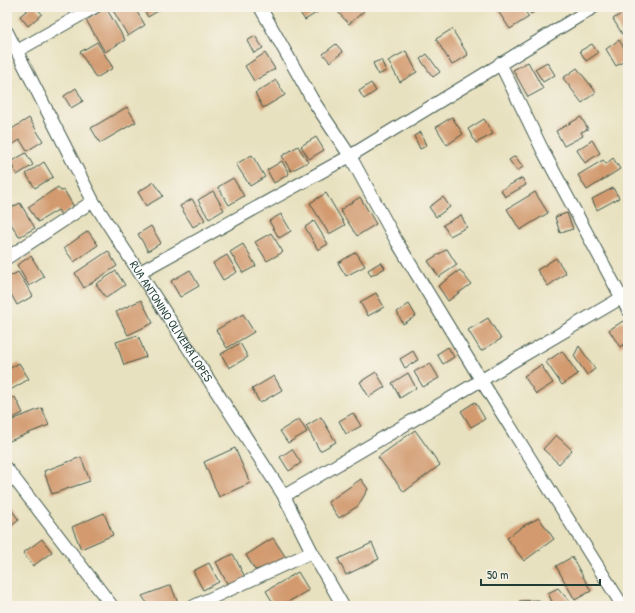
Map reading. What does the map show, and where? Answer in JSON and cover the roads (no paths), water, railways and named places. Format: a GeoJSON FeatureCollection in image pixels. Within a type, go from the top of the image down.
{"type":"FeatureCollection","features":[{"type":"Feature","properties":{"kind":"street"},"geometry":{"type":"LineString","coordinates":[[17,50],[95,7]]}},
{"type":"Feature","properties":{"kind":"street"},"geometry":{"type":"LineString","coordinates":[[260,7],[312,100],[350,156],[396,242],[481,380],[623,604]]}},
{"type":"Feature","properties":{"kind":"street"},"geometry":{"type":"LineString","coordinates":[[140,272],[350,156],[594,7]]}},
{"type":"Feature","properties":{"kind":"street","name":"RUA ANTONINO OLIVEIRA LOPES"},"geometry":{"type":"LineString","coordinates":[[7,32],[93,201],[284,496],[312,552],[343,606]]}},
{"type":"Feature","properties":{"kind":"street"},"geometry":{"type":"LineString","coordinates":[[500,63],[544,154],[624,296],[628,310]]}},
{"type":"Feature","properties":{"kind":"street"},"geometry":{"type":"LineString","coordinates":[[7,258],[93,201]]}},
{"type":"Feature","properties":{"kind":"street"},"geometry":{"type":"LineString","coordinates":[[284,496],[624,296]]}},
{"type":"Feature","properties":{"kind":"street"},"geometry":{"type":"LineString","coordinates":[[7,469],[112,606]]}},
{"type":"Feature","properties":{"kind":"street"},"geometry":{"type":"LineString","coordinates":[[194,606],[312,552]]}}]}
